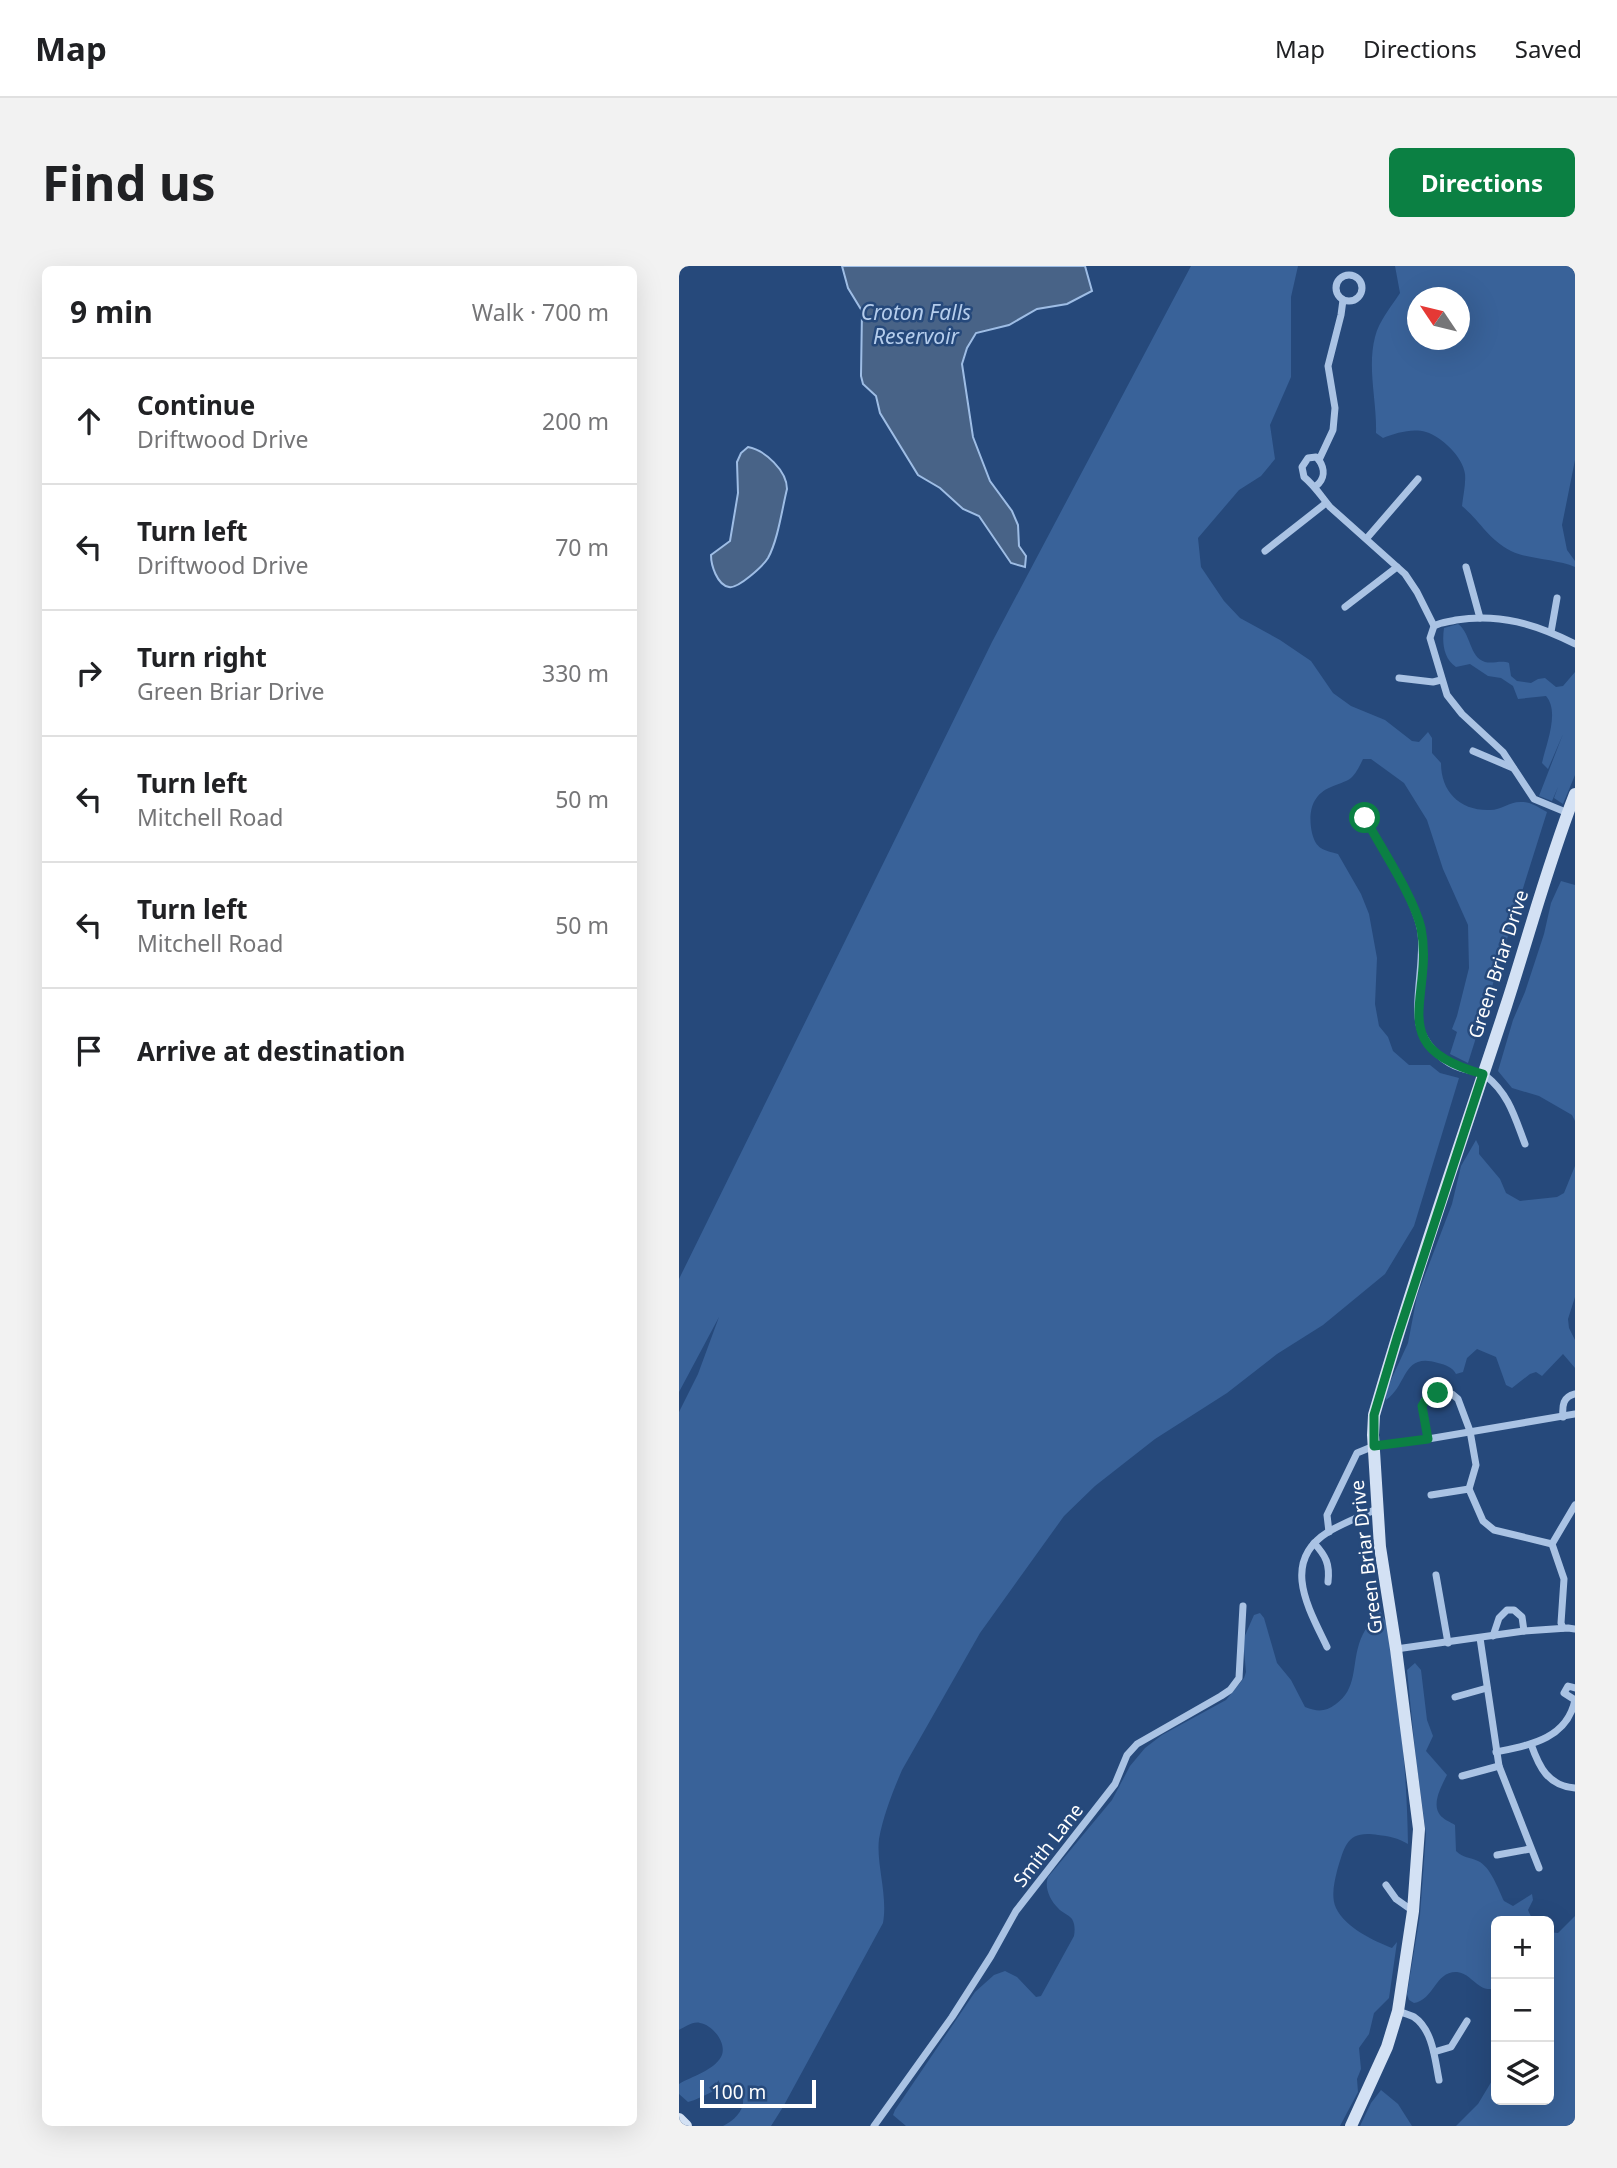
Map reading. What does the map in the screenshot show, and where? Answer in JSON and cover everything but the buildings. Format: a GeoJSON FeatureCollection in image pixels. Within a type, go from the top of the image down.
{"type":"FeatureCollection","features":[{"type":"Feature","properties":{"kind":"street"},"geometry":{"type":"LineString","coordinates":[[1319,460],[1333,430],[1335,408],[1328,366],[1343,300]]}},
{"type":"Feature","properties":{"kind":"street"},"geometry":{"type":"LineString","coordinates":[[1316,486],[1322,480],[1324,471],[1316,457],[1308,458],[1302,467],[1304,477],[1316,486],[1327,503],[1397,567],[1417,592],[1434,626],[1430,638],[1447,695],[1462,714],[1503,752],[1534,799],[1568,813]]}},
{"type":"Feature","properties":{"kind":"street"},"geometry":{"type":"LineString","coordinates":[[1367,538],[1418,479]]}},
{"type":"Feature","properties":{"kind":"street"},"geometry":{"type":"LineString","coordinates":[[1265,551],[1327,503]]}},
{"type":"Feature","properties":{"kind":"street"},"geometry":{"type":"LineString","coordinates":[[1345,607],[1397,567]]}},
{"type":"Feature","properties":{"kind":"street"},"geometry":{"type":"LineString","coordinates":[[1466,567],[1480,618]]}},
{"type":"Feature","properties":{"kind":"street"},"geometry":{"type":"LineString","coordinates":[[1551,632],[1557,598]]}},
{"type":"Feature","properties":{"kind":"street"},"geometry":{"type":"LineString","coordinates":[[1434,626],[1480,618],[1505,618],[1551,632],[1575,644]]}},
{"type":"Feature","properties":{"kind":"street"},"geometry":{"type":"LineString","coordinates":[[1399,678],[1433,682],[1441,680]]}},
{"type":"Feature","properties":{"kind":"street"},"geometry":{"type":"LineString","coordinates":[[1473,751],[1514,768]]}},
{"type":"Feature","properties":{"kind":"street","name":"Green Briar Drive"},"geometry":{"type":"LineString","coordinates":[[1351,2126],[1387,2047],[1398,2011],[1413,1911],[1419,1829],[1380,1547],[1374,1415],[1575,794]]}},
{"type":"Feature","properties":{"kind":"street"},"geometry":{"type":"LineString","coordinates":[[1365,818],[1416,912],[1421,929],[1423,958],[1418,1022],[1422,1034],[1447,1062],[1483,1074],[1502,1091],[1510,1102],[1525,1144]]}},
{"type":"Feature","properties":{"kind":"street"},"geometry":{"type":"LineString","coordinates":[[1428,1439],[1422,1406],[1424,1401],[1432,1394],[1452,1394],[1458,1399],[1470,1431],[1476,1465],[1469,1489],[1483,1521],[1494,1530],[1528,1536],[1552,1544]]}},
{"type":"Feature","properties":{"kind":"street"},"geometry":{"type":"LineString","coordinates":[[1563,1416],[1563,1403],[1567,1397],[1575,1394]]}},
{"type":"Feature","properties":{"kind":"street"},"geometry":{"type":"LineString","coordinates":[[1329,1532],[1327,1515],[1357,1453],[1374,1446],[1575,1414]]}},
{"type":"Feature","properties":{"kind":"street"},"geometry":{"type":"LineString","coordinates":[[1431,1495],[1469,1489]]}},
{"type":"Feature","properties":{"kind":"street"},"geometry":{"type":"LineString","coordinates":[[1552,1544],[1575,1506]]}},
{"type":"Feature","properties":{"kind":"street"},"geometry":{"type":"LineString","coordinates":[[1327,1647],[1301,1584],[1304,1560],[1314,1544],[1329,1532],[1377,1509]]}},
{"type":"Feature","properties":{"kind":"street"},"geometry":{"type":"LineString","coordinates":[[1314,1544],[1330,1566],[1328,1582]]}},
{"type":"Feature","properties":{"kind":"street"},"geometry":{"type":"LineString","coordinates":[[1552,1544],[1564,1579],[1561,1623],[1563,1628]]}},
{"type":"Feature","properties":{"kind":"street"},"geometry":{"type":"LineString","coordinates":[[1436,1575],[1448,1643]]}},
{"type":"Feature","properties":{"kind":"street"},"geometry":{"type":"LineString","coordinates":[[1564,1579],[1575,1580]]}},
{"type":"Feature","properties":{"kind":"street","name":"Smith Lane"},"geometry":{"type":"LineString","coordinates":[[874,2126],[952,2017],[1016,1911],[1115,1784],[1127,1755],[1137,1744],[1230,1690],[1239,1678],[1243,1606]]}},
{"type":"Feature","properties":{"kind":"street"},"geometry":{"type":"LineString","coordinates":[[1493,1636],[1499,1618],[1507,1610],[1514,1610],[1522,1617],[1524,1631]]}},
{"type":"Feature","properties":{"kind":"street"},"geometry":{"type":"LineString","coordinates":[[1396,1649],[1524,1631],[1575,1629]]}},
{"type":"Feature","properties":{"kind":"street"},"geometry":{"type":"LineString","coordinates":[[1480,1639],[1499,1766],[1539,1868]]}},
{"type":"Feature","properties":{"kind":"street"},"geometry":{"type":"LineString","coordinates":[[1496,1752],[1531,1744],[1559,1731],[1573,1709],[1575,1700],[1564,1693],[1568,1686],[1575,1688]]}},
{"type":"Feature","properties":{"kind":"street"},"geometry":{"type":"LineString","coordinates":[[1455,1697],[1487,1688]]}},
{"type":"Feature","properties":{"kind":"street"},"geometry":{"type":"LineString","coordinates":[[1531,1744],[1539,1766],[1547,1776],[1566,1787],[1575,1788]]}},
{"type":"Feature","properties":{"kind":"street"},"geometry":{"type":"LineString","coordinates":[[1462,1776],[1499,1766]]}},
{"type":"Feature","properties":{"kind":"street"},"geometry":{"type":"LineString","coordinates":[[1497,1855],[1530,1849]]}},
{"type":"Feature","properties":{"kind":"street"},"geometry":{"type":"LineString","coordinates":[[1386,1885],[1396,1899],[1413,1911]]}},
{"type":"Feature","properties":{"kind":"street"},"geometry":{"type":"LineString","coordinates":[[1398,2011],[1415,2018],[1426,2032],[1434,2052],[1439,2080]]}},
{"type":"Feature","properties":{"kind":"street"},"geometry":{"type":"LineString","coordinates":[[1434,2052],[1451,2047],[1468,2021]]}},
{"type":"Feature","properties":{"kind":"street"},"geometry":{"type":"LineString","coordinates":[[679,2119],[686,2126]]}},
{"type":"Feature","properties":{"kind":"shaded area"},"geometry":{"type":"Polygon","coordinates":[[[1191,266],[1298,266],[1291,297],[1291,377],[1270,425],[1275,459],[1261,476],[1239,490],[1198,538],[1201,567],[1224,601],[1240,618],[1311,661],[1333,693],[1351,706],[1385,720],[1412,741],[1419,742],[1428,732],[1432,738],[1432,753],[1441,763],[1444,783],[1461,803],[1490,810],[1525,802],[1547,812],[1468,1063],[1450,1054],[1457,1032],[1452,1029],[1469,968],[1468,925],[1443,869],[1427,820],[1404,783],[1371,759],[1363,759],[1351,778],[1324,790],[1315,800],[1310,819],[1314,838],[1321,848],[1338,854],[1369,914],[1377,958],[1375,1004],[1379,1026],[1388,1037],[1393,1051],[1409,1065],[1430,1065],[1440,1073],[1459,1078],[1414,1226],[1385,1274],[1323,1325],[1277,1354],[1227,1393],[1155,1439],[1095,1486],[1064,1516],[980,1633],[902,1770],[879,1839],[883,1923],[783,2107],[771,2126],[723,2126],[734,2119],[743,2104],[737,2086],[724,2087],[688,2102],[679,2094],[679,2084],[713,2066],[721,2057],[723,2046],[710,2027],[700,2023],[679,2030],[679,1412],[698,1374],[719,1317],[679,1392],[679,1279],[992,642],[1191,266]]]}},
{"type":"Feature","properties":{"kind":"shaded area"},"geometry":{"type":"Polygon","coordinates":[[[1395,266],[1572,266],[1575,274],[1575,460],[1562,525],[1567,550],[1575,561],[1575,567],[1517,554],[1490,536],[1462,506],[1465,482],[1463,468],[1451,448],[1439,438],[1421,431],[1383,438],[1376,433],[1373,349],[1379,325],[1400,293],[1395,266]]]}},
{"type":"Feature","properties":{"kind":"shaded area"},"geometry":{"type":"Polygon","coordinates":[[[1458,624],[1480,659],[1485,662],[1509,663],[1511,676],[1517,681],[1531,683],[1545,678],[1556,687],[1563,686],[1575,672],[1575,775],[1563,804],[1554,798],[1558,787],[1552,801],[1539,796],[1563,734],[1548,769],[1542,763],[1552,719],[1550,703],[1546,696],[1518,699],[1513,686],[1501,678],[1488,676],[1470,664],[1456,667],[1448,659],[1443,639],[1444,628],[1458,624]]]}},
{"type":"Feature","properties":{"kind":"shaded area"},"geometry":{"type":"Polygon","coordinates":[[[1561,881],[1575,885],[1575,1121],[1572,1115],[1539,1096],[1512,1088],[1498,1071],[1544,934],[1551,903],[1561,881]]]}},
{"type":"Feature","properties":{"kind":"shaded area"},"geometry":{"type":"Polygon","coordinates":[[[1476,1140],[1479,1154],[1500,1179],[1506,1193],[1520,1201],[1557,1197],[1564,1193],[1575,1166],[1575,1297],[1568,1319],[1575,1340],[1575,1368],[1563,1354],[1542,1376],[1536,1372],[1530,1374],[1512,1388],[1506,1385],[1496,1357],[1477,1349],[1467,1358],[1463,1372],[1456,1374],[1444,1365],[1418,1362],[1386,1400],[1385,1393],[1408,1343],[1417,1296],[1452,1204],[1461,1166],[1476,1140]]]}},
{"type":"Feature","properties":{"kind":"shaded area"},"geometry":{"type":"Polygon","coordinates":[[[1379,1610],[1389,1635],[1399,1707],[1408,1844],[1382,1835],[1354,1837],[1345,1847],[1336,1876],[1334,1904],[1346,1922],[1368,1937],[1392,1948],[1397,1942],[1389,1998],[1374,2013],[1369,2034],[1359,2048],[1361,2069],[1357,2079],[1358,2092],[1340,2126],[906,2126],[893,2115],[975,1992],[994,1975],[1005,1971],[1017,1977],[1036,1997],[1041,1996],[1075,1932],[1072,1919],[1055,1905],[1050,1897],[1047,1889],[1048,1877],[1112,1800],[1130,1766],[1145,1748],[1162,1735],[1226,1700],[1244,1678],[1246,1672],[1243,1640],[1254,1615],[1260,1613],[1264,1618],[1277,1663],[1291,1680],[1305,1707],[1321,1710],[1328,1709],[1343,1698],[1351,1684],[1361,1639],[1379,1610]]]}},
{"type":"Feature","properties":{"kind":"shaded area"},"geometry":{"type":"Polygon","coordinates":[[[1415,1663],[1421,1670],[1427,1720],[1433,1736],[1426,1751],[1447,1775],[1438,1795],[1437,1806],[1440,1815],[1455,1825],[1456,1851],[1487,1868],[1504,1901],[1513,1906],[1532,1894],[1533,1900],[1528,1910],[1531,1916],[1491,1916],[1491,1989],[1484,1988],[1461,1973],[1450,1973],[1439,1981],[1426,1997],[1414,2003],[1409,2000],[1407,1994],[1420,1915],[1426,1834],[1407,1670],[1415,1663]]]}},
{"type":"Feature","properties":{"kind":"shaded area"},"geometry":{"type":"Polygon","coordinates":[[[1575,1916],[1575,2126],[1456,2126],[1478,2104],[1491,2082],[1491,2105],[1554,2105],[1554,1933],[1558,1933],[1575,1916]]]}},
{"type":"Feature","properties":{"kind":"shaded area"},"geometry":{"type":"Polygon","coordinates":[[[1381,2090],[1398,2104],[1412,2126],[1360,2126],[1381,2090]]]}},
{"type":"Feature","properties":{"kind":"water","name":"Croton Falls Reservoir"},"geometry":{"type":"Polygon","coordinates":[[[842,266],[1085,266],[1092,291],[1067,304],[1037,309],[1009,325],[976,333],[962,364],[973,437],[990,481],[1012,511],[1018,525],[1019,546],[1026,556],[1025,567],[1011,563],[979,516],[963,509],[940,488],[918,475],[880,413],[876,396],[863,384],[862,311],[848,288],[842,266]]]}},
{"type":"Feature","properties":{"kind":"water"},"geometry":{"type":"Polygon","coordinates":[[[748,447],[761,452],[774,462],[783,475],[787,489],[777,534],[768,558],[744,581],[729,587],[718,579],[711,555],[730,541],[738,493],[737,462],[748,447]]]}},
{"type":"Feature","properties":{"kind":"route"},"geometry":{"type":"LineString","coordinates":[[1365,818],[1416,912],[1421,929],[1423,958],[1418,1022],[1422,1034],[1429,1045],[1447,1062],[1483,1074],[1374,1415],[1374,1446],[1428,1439],[1422,1406],[1428,1396],[1438,1393]]}}]}
